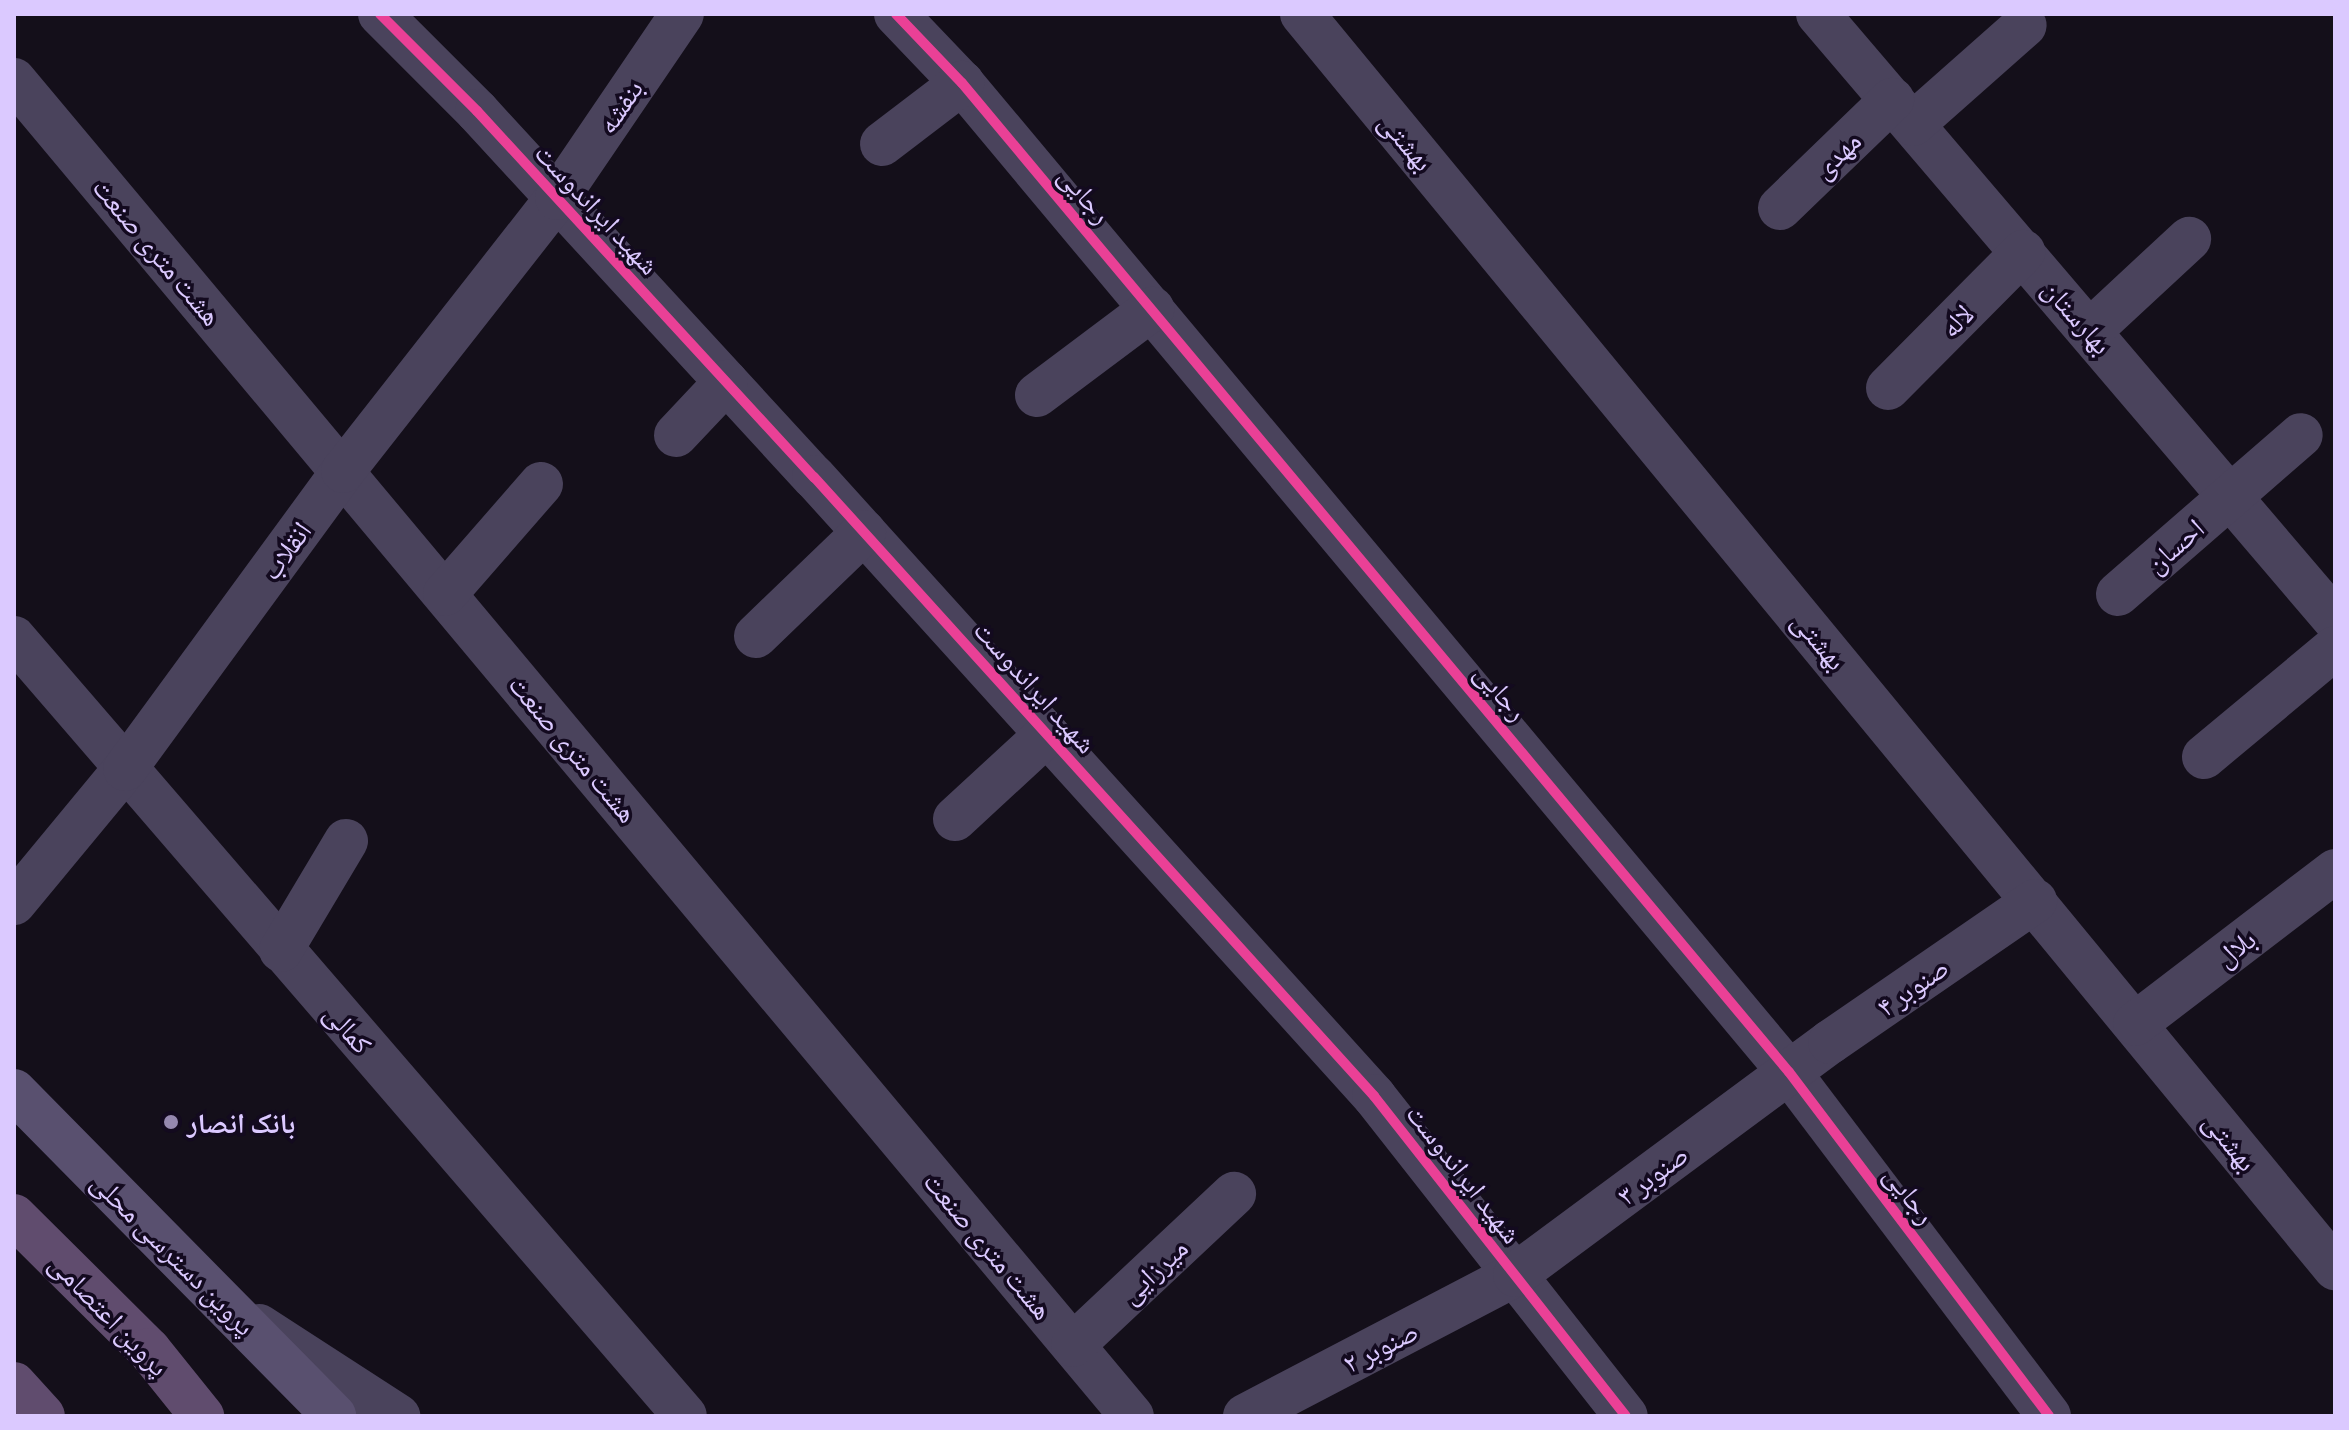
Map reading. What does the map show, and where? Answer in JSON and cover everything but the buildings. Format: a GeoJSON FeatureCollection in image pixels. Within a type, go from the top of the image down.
{"type":"FeatureCollection","features":[{"type":"Feature","properties":{"kind":"main road","name":"پروین دسترسی محلی"},"geometry":{"type":"LineString","coordinates":[[14,1091],[334,1416]]}},
{"type":"Feature","properties":{"kind":"main road","name":"پروین اعتصامی"},"geometry":{"type":"LineString","coordinates":[[14,1216],[149,1350],[202,1416]]}},
{"type":"Feature","properties":{"kind":"main road"},"geometry":{"type":"LineString","coordinates":[[14,1384],[43,1416]]}},
{"type":"Feature","properties":{"kind":"street","name":"شهید ایراندوست"},"geometry":{"type":"LineString","coordinates":[[380,14],[557,198],[864,532],[1374,1096],[1626,1416]]}},
{"type":"Feature","properties":{"kind":"street","name":"بنفشه"},"geometry":{"type":"LineString","coordinates":[[557,198],[682,14]]}},
{"type":"Feature","properties":{"kind":"street","name":"رجایی"},"geometry":{"type":"LineString","coordinates":[[896,14],[962,83],[1789,1072],[2049,1416]]}},
{"type":"Feature","properties":{"kind":"street","name":"بهشتی"},"geometry":{"type":"LineString","coordinates":[[1302,14],[2335,1268]]}},
{"type":"Feature","properties":{"kind":"street","name":"بهارستان"},"geometry":{"type":"LineString","coordinates":[[1818,14],[2091,330],[2335,620]]}},
{"type":"Feature","properties":{"kind":"street","name":"مهدی"},"geometry":{"type":"LineString","coordinates":[[1780,208],[1903,112],[2025,25]]}},
{"type":"Feature","properties":{"kind":"street","name":"هشت متری صنعت"},"geometry":{"type":"LineString","coordinates":[[14,80],[1132,1416]]}},
{"type":"Feature","properties":{"kind":"street"},"geometry":{"type":"LineString","coordinates":[[882,144],[962,83]]}},
{"type":"Feature","properties":{"kind":"street","name":"انقلاب"},"geometry":{"type":"LineString","coordinates":[[14,903],[125,769],[343,471],[557,198]]}},
{"type":"Feature","properties":{"kind":"street"},"geometry":{"type":"LineString","coordinates":[[2091,330],[2189,239]]}},
{"type":"Feature","properties":{"kind":"street","name":"لاله"},"geometry":{"type":"LineString","coordinates":[[1888,388],[2023,252]]}},
{"type":"Feature","properties":{"kind":"street"},"geometry":{"type":"LineString","coordinates":[[1037,395],[1152,309]]}},
{"type":"Feature","properties":{"kind":"street"},"geometry":{"type":"LineString","coordinates":[[676,435],[726,382]]}},
{"type":"Feature","properties":{"kind":"street","name":"احسان"},"geometry":{"type":"LineString","coordinates":[[2118,594],[2301,435]]}},
{"type":"Feature","properties":{"kind":"street"},"geometry":{"type":"LineString","coordinates":[[445,594],[541,484]]}},
{"type":"Feature","properties":{"kind":"street"},"geometry":{"type":"LineString","coordinates":[[756,636],[864,532]]}},
{"type":"Feature","properties":{"kind":"street","name":"کمالی"},"geometry":{"type":"LineString","coordinates":[[14,638],[685,1416]]}},
{"type":"Feature","properties":{"kind":"street"},"geometry":{"type":"LineString","coordinates":[[2204,757],[2335,648]]}},
{"type":"Feature","properties":{"kind":"street"},"geometry":{"type":"LineString","coordinates":[[955,819],[1047,734]]}},
{"type":"Feature","properties":{"kind":"street"},"geometry":{"type":"LineString","coordinates":[[281,950],[346,841]]}},
{"type":"Feature","properties":{"kind":"street","name":"بلال"},"geometry":{"type":"LineString","coordinates":[[2135,1024],[2335,871]]}},
{"type":"Feature","properties":{"kind":"street","name":"صنوبر ۴"},"geometry":{"type":"LineString","coordinates":[[1789,1072],[2035,901]]}},
{"type":"Feature","properties":{"kind":"street","name":"صنوبر ۳"},"geometry":{"type":"LineString","coordinates":[[1515,1275],[1789,1072]]}},
{"type":"Feature","properties":{"kind":"street","name":"میرزایی"},"geometry":{"type":"LineString","coordinates":[[1073,1345],[1234,1194]]}},
{"type":"Feature","properties":{"kind":"street","name":"صنوبر ۲"},"geometry":{"type":"LineString","coordinates":[[1245,1416],[1515,1275]]}},
{"type":"Feature","properties":{"kind":"street"},"geometry":{"type":"LineString","coordinates":[[225,1305],[398,1416]]}},
{"type":"Feature","properties":{"kind":"cycle path"},"geometry":{"type":"LineString","coordinates":[[380,14],[477,111],[814,477],[1374,1096],[1626,1416]]}},
{"type":"Feature","properties":{"kind":"cycle path"},"geometry":{"type":"LineString","coordinates":[[896,14],[962,83],[1789,1072],[2049,1416]]}},
{"type":"Feature","properties":{"kind":"place","name":"بانک انصار"},"geometry":{"type":"Point","coordinates":[171,1122]}}]}
